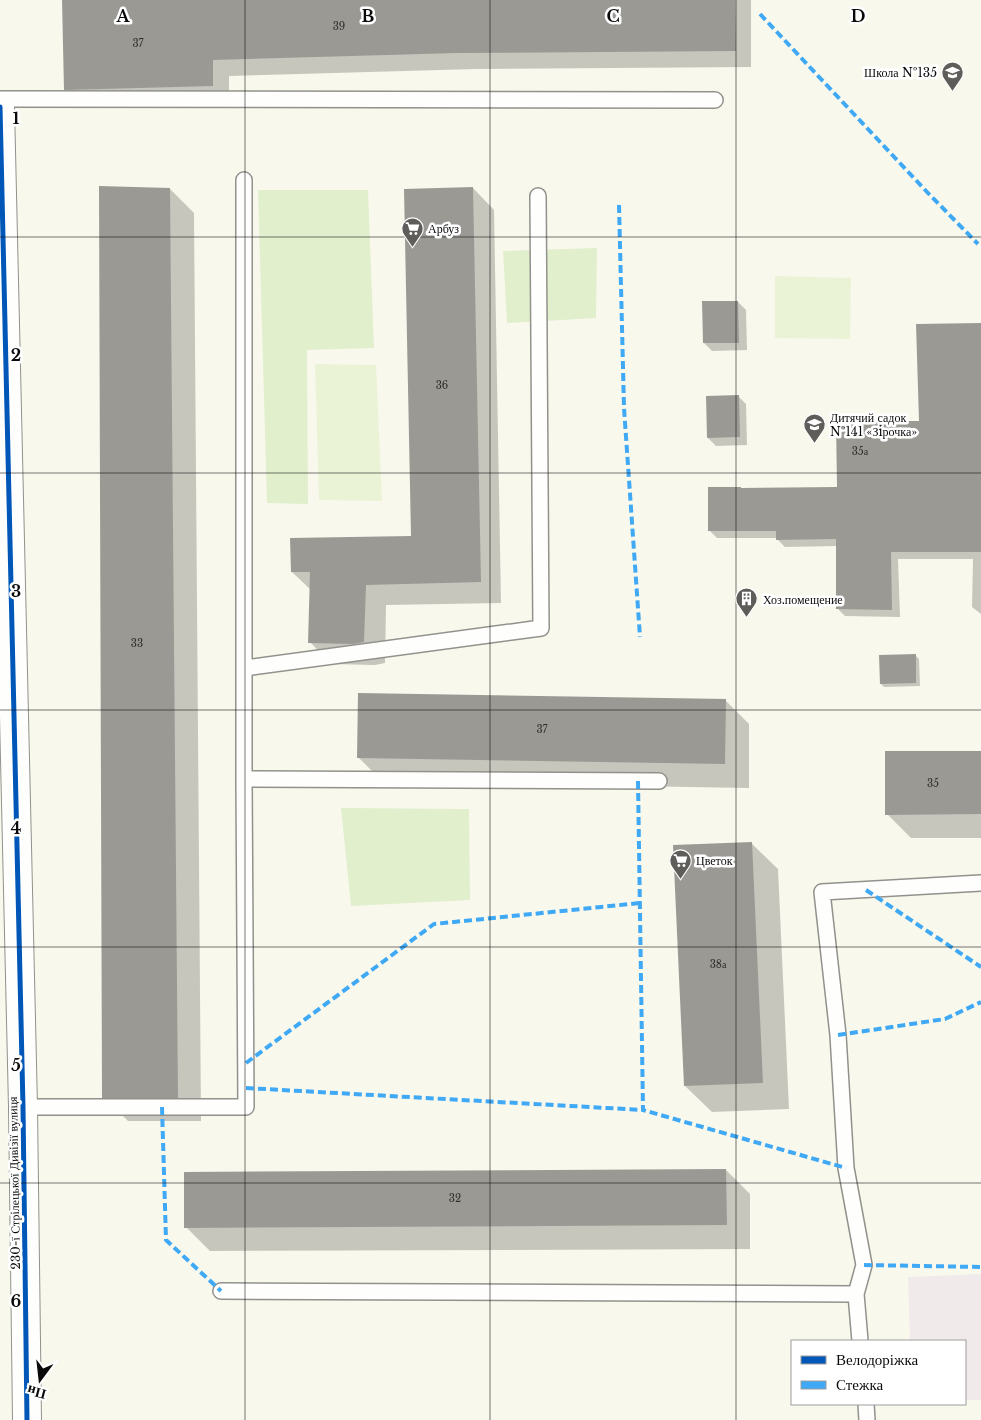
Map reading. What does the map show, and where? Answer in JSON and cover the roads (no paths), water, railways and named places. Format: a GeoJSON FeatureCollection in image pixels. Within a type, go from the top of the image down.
{"type":"FeatureCollection","features":[{"type":"Feature","properties":{"kind":"street","name":"230-ї Стрілецької Дивізії вулиця"},"geometry":{"type":"LineString","coordinates":[[0,107],[23,1107],[27,1420]]}},
{"type":"Feature","properties":{"kind":"lane"},"geometry":{"type":"LineString","coordinates":[[0,99],[715,100]]}},
{"type":"Feature","properties":{"kind":"lane"},"geometry":{"type":"LineString","coordinates":[[23,1107],[246,1107],[244,180]]}},
{"type":"Feature","properties":{"kind":"lane"},"geometry":{"type":"LineString","coordinates":[[244,668],[541,628],[538,196]]}},
{"type":"Feature","properties":{"kind":"lane"},"geometry":{"type":"LineString","coordinates":[[244,779],[659,781]]}},
{"type":"Feature","properties":{"kind":"lane"},"geometry":{"type":"LineString","coordinates":[[860,1340],[856,1294],[864,1265],[846,1168],[838,1035],[822,892],[981,883]]}},
{"type":"Feature","properties":{"kind":"lane"},"geometry":{"type":"LineString","coordinates":[[221,1291],[856,1294]]}},
{"type":"Feature","properties":{"kind":"lane"},"geometry":{"type":"LineString","coordinates":[[866,1405],[867,1420]]}},
{"type":"Feature","properties":{"kind":"place","name":"Школа №135"},"geometry":{"type":"Point","coordinates":[953,91]}},
{"type":"Feature","properties":{"kind":"place","name":"Арбуз"},"geometry":{"type":"Point","coordinates":[412,247]}},
{"type":"Feature","properties":{"kind":"place","name":"Дитячий садок №141 «Зiрочка»"},"geometry":{"type":"Point","coordinates":[814,443]}},
{"type":"Feature","properties":{"kind":"place","name":"Хоз.помещение"},"geometry":{"type":"Point","coordinates":[747,618]}},
{"type":"Feature","properties":{"kind":"place","name":"Цветок"},"geometry":{"type":"Point","coordinates":[680,879]}}]}
